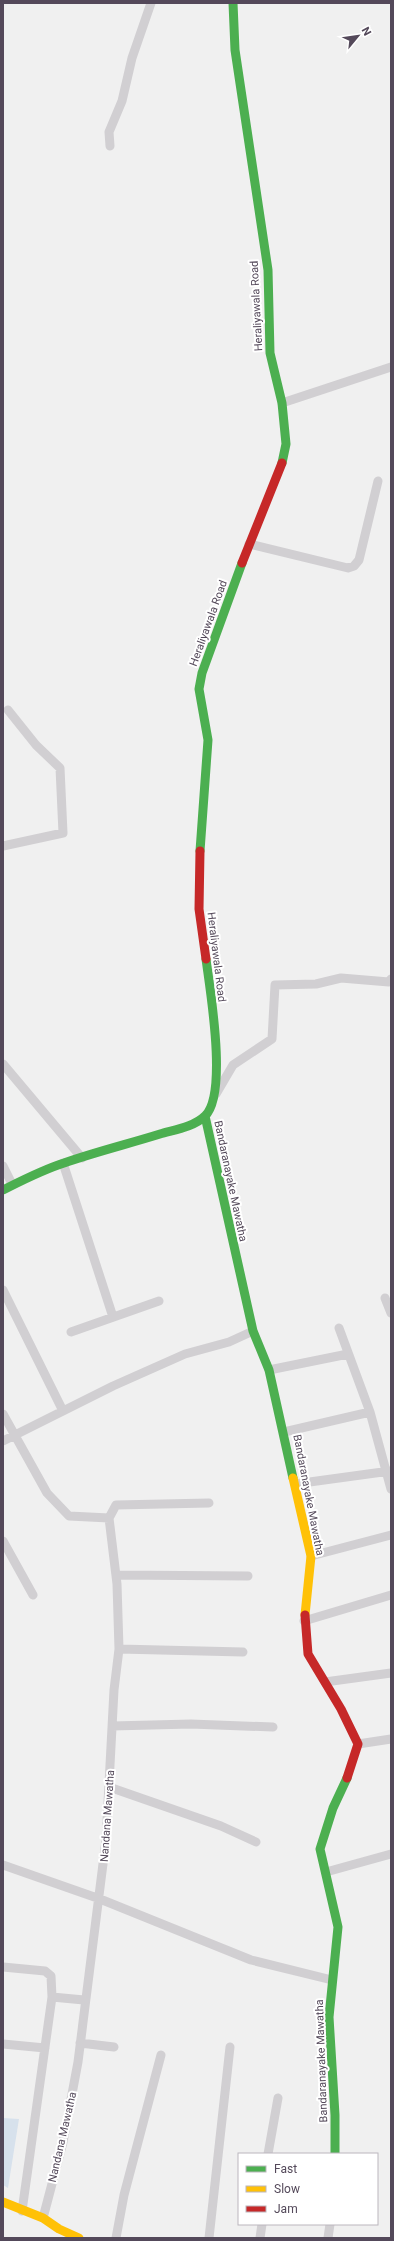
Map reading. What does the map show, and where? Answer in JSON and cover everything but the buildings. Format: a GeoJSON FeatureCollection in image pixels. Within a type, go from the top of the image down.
{"type":"FeatureCollection","features":[{"type":"Feature","properties":{"kind":"street"},"geometry":{"type":"LineString","coordinates":[[110,146],[109,132],[122,101],[132,58],[151,3]]}},
{"type":"Feature","properties":{"kind":"street","name":"Heraliyawala Road"},"geometry":{"type":"LineString","coordinates":[[205,1116],[213,1098],[217,1075],[215,1029],[199,909],[200,841],[208,740],[200,689],[205,660],[284,456],[285,422],[270,353],[268,270],[235,50],[233,3]]}},
{"type":"Feature","properties":{"kind":"street"},"geometry":{"type":"LineString","coordinates":[[282,403],[391,367]]}},
{"type":"Feature","properties":{"kind":"street"},"geometry":{"type":"LineString","coordinates":[[249,544],[348,568],[354,566],[359,560],[378,480]]}},
{"type":"Feature","properties":{"kind":"street"},"geometry":{"type":"LineString","coordinates":[[3,846],[64,833],[60,768],[36,746],[8,710]]}},
{"type":"Feature","properties":{"kind":"street"},"geometry":{"type":"LineString","coordinates":[[213,1098],[233,1065],[272,1039],[275,985],[316,984],[341,978],[388,982],[391,979]]}},
{"type":"Feature","properties":{"kind":"street"},"geometry":{"type":"LineString","coordinates":[[3,1064],[82,1158]]}},
{"type":"Feature","properties":{"kind":"street"},"geometry":{"type":"LineString","coordinates":[[3,1190],[12,1184],[63,1163],[186,1126],[205,1116]]}},
{"type":"Feature","properties":{"kind":"street","name":"Bandaranayake Mawatha"},"geometry":{"type":"LineString","coordinates":[[205,1116],[253,1331],[269,1370],[311,1556],[304,1621],[308,1654],[325,1682],[358,1744],[351,1769],[333,1808],[320,1849],[338,1927],[332,1980],[330,2017],[335,2115],[335,2153]]}},
{"type":"Feature","properties":{"kind":"street"},"geometry":{"type":"LineString","coordinates":[[63,1163],[114,1317]]}},
{"type":"Feature","properties":{"kind":"street"},"geometry":{"type":"LineString","coordinates":[[3,1166],[12,1184]]}},
{"type":"Feature","properties":{"kind":"street"},"geometry":{"type":"LineString","coordinates":[[3,1290],[63,1411]]}},
{"type":"Feature","properties":{"kind":"street"},"geometry":{"type":"LineString","coordinates":[[385,1298],[391,1312]]}},
{"type":"Feature","properties":{"kind":"street"},"geometry":{"type":"LineString","coordinates":[[71,1332],[159,1301]]}},
{"type":"Feature","properties":{"kind":"street"},"geometry":{"type":"LineString","coordinates":[[339,1328],[370,1412],[388,1471],[391,1488]]}},
{"type":"Feature","properties":{"kind":"street"},"geometry":{"type":"LineString","coordinates":[[3,1441],[113,1386],[185,1354],[229,1342],[253,1331]]}},
{"type":"Feature","properties":{"kind":"street"},"geometry":{"type":"LineString","coordinates":[[269,1370],[348,1354]]}},
{"type":"Feature","properties":{"kind":"street"},"geometry":{"type":"LineString","coordinates":[[284,1432],[370,1412]]}},
{"type":"Feature","properties":{"kind":"street"},"geometry":{"type":"LineString","coordinates":[[3,1414],[14,1436],[48,1493],[69,1516],[109,1518],[116,1505],[209,1503]]}},
{"type":"Feature","properties":{"kind":"street"},"geometry":{"type":"LineString","coordinates":[[295,1484],[388,1471]]}},
{"type":"Feature","properties":{"kind":"street","name":"Nandana Mawatha"},"geometry":{"type":"LineString","coordinates":[[43,2218],[63,2142],[80,2043],[84,2000],[100,1899],[119,1649],[116,1575],[109,1518]]}},
{"type":"Feature","properties":{"kind":"street"},"geometry":{"type":"LineString","coordinates":[[311,1556],[391,1535]]}},
{"type":"Feature","properties":{"kind":"street"},"geometry":{"type":"LineString","coordinates":[[3,1541],[33,1595]]}},
{"type":"Feature","properties":{"kind":"street"},"geometry":{"type":"LineString","coordinates":[[116,1575],[248,1576]]}},
{"type":"Feature","properties":{"kind":"street"},"geometry":{"type":"LineString","coordinates":[[304,1621],[391,1595]]}},
{"type":"Feature","properties":{"kind":"street"},"geometry":{"type":"LineString","coordinates":[[119,1649],[243,1652]]}},
{"type":"Feature","properties":{"kind":"street"},"geometry":{"type":"LineString","coordinates":[[325,1682],[391,1673]]}},
{"type":"Feature","properties":{"kind":"street"},"geometry":{"type":"LineString","coordinates":[[112,1726],[191,1724],[273,1727]]}},
{"type":"Feature","properties":{"kind":"street"},"geometry":{"type":"LineString","coordinates":[[358,1744],[391,1739]]}},
{"type":"Feature","properties":{"kind":"street"},"geometry":{"type":"LineString","coordinates":[[109,1787],[221,1826],[256,1842]]}},
{"type":"Feature","properties":{"kind":"street"},"geometry":{"type":"LineString","coordinates":[[326,1872],[391,1854]]}},
{"type":"Feature","properties":{"kind":"street"},"geometry":{"type":"LineString","coordinates":[[3,1865],[100,1899],[251,1960],[332,1980]]}},
{"type":"Feature","properties":{"kind":"street"},"geometry":{"type":"LineString","coordinates":[[3,1967],[45,1971],[51,1976],[52,1997],[22,2211]]}},
{"type":"Feature","properties":{"kind":"street"},"geometry":{"type":"LineString","coordinates":[[52,1997],[84,2000]]}},
{"type":"Feature","properties":{"kind":"street"},"geometry":{"type":"LineString","coordinates":[[80,2043],[114,2047]]}},
{"type":"Feature","properties":{"kind":"street"},"geometry":{"type":"LineString","coordinates":[[3,2044],[45,2048]]}},
{"type":"Feature","properties":{"kind":"street"},"geometry":{"type":"LineString","coordinates":[[209,2238],[230,2047]]}},
{"type":"Feature","properties":{"kind":"street"},"geometry":{"type":"LineString","coordinates":[[116,2238],[124,2195],[161,2054]]}},
{"type":"Feature","properties":{"kind":"street"},"geometry":{"type":"LineString","coordinates":[[268,2153],[278,2098]]}},
{"type":"Feature","properties":{"kind":"street"},"geometry":{"type":"LineString","coordinates":[[3,2202],[22,2211],[43,2218],[58,2234],[79,2238]]}},
{"type":"Feature","properties":{"kind":"street"},"geometry":{"type":"LineString","coordinates":[[260,2238],[262,2225]]}},
{"type":"Feature","properties":{"kind":"street"},"geometry":{"type":"LineString","coordinates":[[328,2238],[330,2225]]}},
{"type":"Feature","properties":{"kind":"shaded area"},"geometry":{"type":"Polygon","coordinates":[[[3,2118],[19,2119],[8,2188],[3,2185],[3,2118]]]}},
{"type":"Feature","properties":{"kind":"traffic: fast"},"geometry":{"type":"LineString","coordinates":[[233,3],[235,50],[268,270],[270,353],[282,403],[286,444],[282,463]]}},
{"type":"Feature","properties":{"kind":"traffic: fast"},"geometry":{"type":"LineString","coordinates":[[200,851],[208,740],[199,689],[202,673],[242,563]]}},
{"type":"Feature","properties":{"kind":"traffic: fast"},"geometry":{"type":"LineString","coordinates":[[3,1190],[33,1175],[56,1166],[183,1128],[195,1123],[205,1116],[212,1104],[215,1087],[216,1065],[214,1016],[206,959]]}},
{"type":"Feature","properties":{"kind":"traffic: fast"},"geometry":{"type":"LineString","coordinates":[[205,1116],[253,1331],[269,1370],[293,1478]]}},
{"type":"Feature","properties":{"kind":"traffic: fast"},"geometry":{"type":"LineString","coordinates":[[335,2153],[335,2115],[329,2017],[338,1927],[320,1849],[333,1808],[347,1778]]}},
{"type":"Feature","properties":{"kind":"traffic: slow"},"geometry":{"type":"LineString","coordinates":[[293,1478],[311,1556],[305,1615]]}},
{"type":"Feature","properties":{"kind":"traffic: slow"},"geometry":{"type":"LineString","coordinates":[[3,2202],[43,2218],[59,2229],[79,2238]]}},
{"type":"Feature","properties":{"kind":"traffic: jam"},"geometry":{"type":"LineString","coordinates":[[242,563],[282,463]]}},
{"type":"Feature","properties":{"kind":"traffic: jam"},"geometry":{"type":"LineString","coordinates":[[200,851],[199,909],[206,959]]}},
{"type":"Feature","properties":{"kind":"traffic: jam"},"geometry":{"type":"LineString","coordinates":[[305,1615],[308,1654],[341,1709],[358,1744],[347,1778]]}}]}
